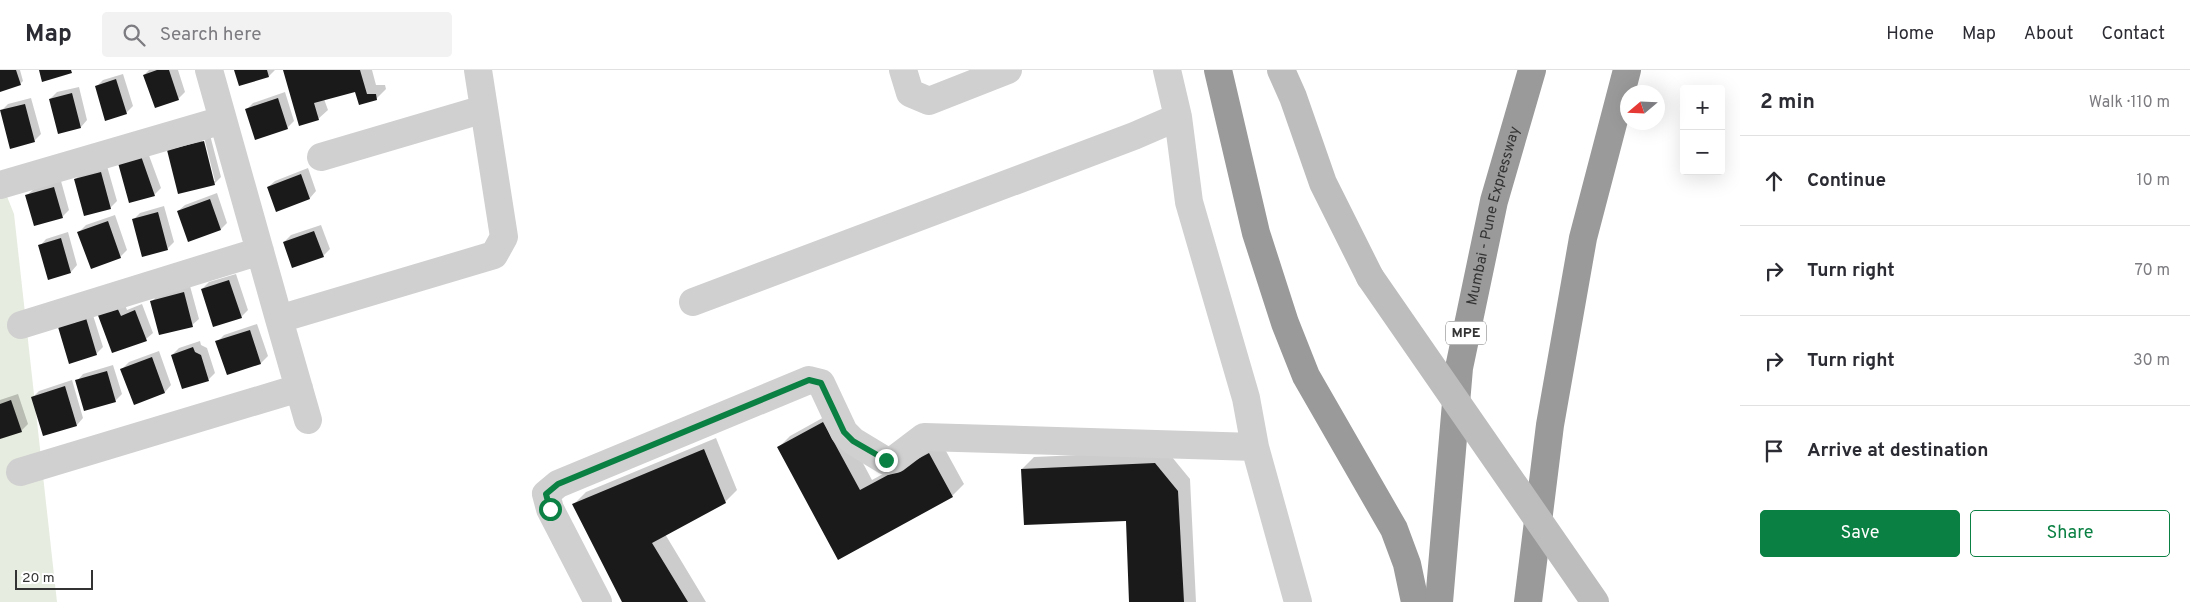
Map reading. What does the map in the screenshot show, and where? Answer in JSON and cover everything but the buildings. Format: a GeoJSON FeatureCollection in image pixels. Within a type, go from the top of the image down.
{"type":"FeatureCollection","features":[{"type":"Feature","properties":{"kind":"highway"},"geometry":{"type":"LineString","coordinates":[[1218,70],[1256,233],[1285,323],[1306,376],[1394,529],[1407,564],[1415,602]]}},
{"type":"Feature","properties":{"kind":"highway","name":"Mumbai - Pune Expressway"},"geometry":{"type":"LineString","coordinates":[[1438,602],[1459,368],[1494,200],[1532,70]]}},
{"type":"Feature","properties":{"kind":"highway"},"geometry":{"type":"LineString","coordinates":[[1528,602],[1550,425],[1582,238],[1627,70]]}},
{"type":"Feature","properties":{"kind":"main road"},"geometry":{"type":"LineString","coordinates":[[1281,70],[1293,97],[1323,183],[1370,278],[1595,602]]}},
{"type":"Feature","properties":{"kind":"street"},"geometry":{"type":"LineString","coordinates":[[208,70],[308,420]]}},
{"type":"Feature","properties":{"kind":"street"},"geometry":{"type":"LineString","coordinates":[[279,319],[494,255],[504,237],[478,70]]}},
{"type":"Feature","properties":{"kind":"street"},"geometry":{"type":"LineString","coordinates":[[903,70],[910,93],[929,101],[1008,70]]}},
{"type":"Feature","properties":{"kind":"street"},"geometry":{"type":"LineString","coordinates":[[1167,70],[1178,117],[1189,202],[1246,398],[1255,447],[1298,602]]}},
{"type":"Feature","properties":{"kind":"street"},"geometry":{"type":"LineString","coordinates":[[321,157],[484,109]]}},
{"type":"Feature","properties":{"kind":"street"},"geometry":{"type":"LineString","coordinates":[[693,302],[1134,136],[1178,117]]}},
{"type":"Feature","properties":{"kind":"street"},"geometry":{"type":"LineString","coordinates":[[0,185],[223,120]]}},
{"type":"Feature","properties":{"kind":"street"},"geometry":{"type":"LineString","coordinates":[[21,325],[260,251]]}},
{"type":"Feature","properties":{"kind":"street"},"geometry":{"type":"LineString","coordinates":[[598,602],[550,509],[546,494],[558,484],[809,380],[821,383],[844,432],[853,441],[886,460],[895,459],[924,437],[1255,447]]}},
{"type":"Feature","properties":{"kind":"street"},"geometry":{"type":"LineString","coordinates":[[20,472],[299,388]]}},
{"type":"Feature","properties":{"kind":"shaded area"},"geometry":{"type":"Polygon","coordinates":[[[0,179],[14,214],[57,602],[0,602],[0,179]]]}},
{"type":"Feature","properties":{"kind":"route"},"geometry":{"type":"LineString","coordinates":[[550,509],[546,494],[558,484],[809,380],[821,383],[844,432],[853,441],[886,460]]}}]}
